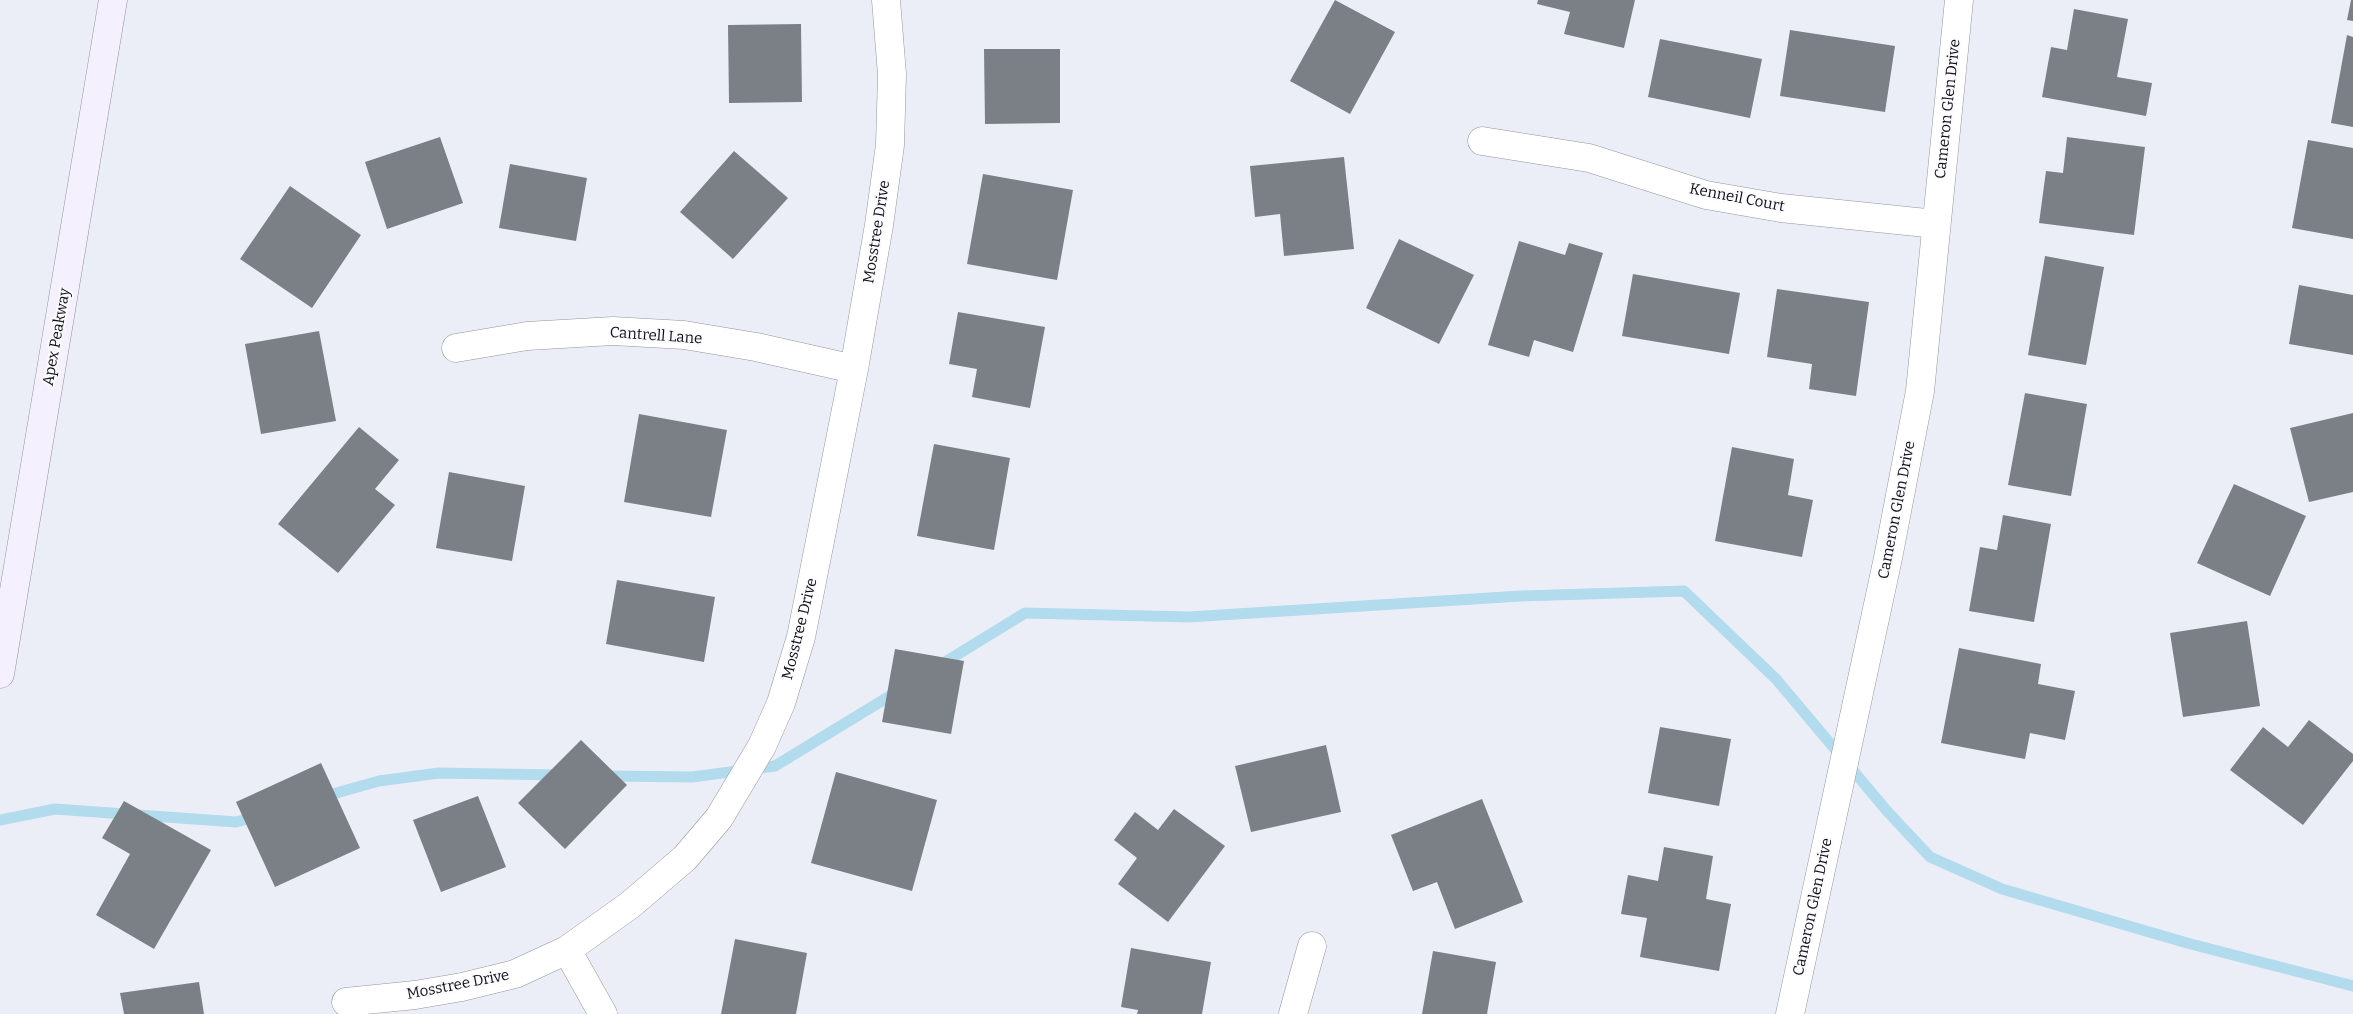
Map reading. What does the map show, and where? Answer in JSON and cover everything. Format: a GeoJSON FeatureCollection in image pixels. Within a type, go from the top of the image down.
{"type":"FeatureCollection","features":[{"type":"Feature","properties":{"kind":"main road","name":"Apex Peakway"},"geometry":{"type":"LineString","coordinates":[[0,674],[113,0]]}},
{"type":"Feature","properties":{"kind":"street","name":"Mosstree Drive"},"geometry":{"type":"LineString","coordinates":[[346,1002],[415,995],[462,987],[515,974],[567,950],[630,906],[685,858],[719,818],[762,746],[781,703],[801,638],[854,368],[879,225],[890,145],[892,74],[886,0]]}},
{"type":"Feature","properties":{"kind":"street","name":"Cameron Glen Drive"},"geometry":{"type":"LineString","coordinates":[[1790,1014],[1888,558],[1920,392],[1959,0]]}},
{"type":"Feature","properties":{"kind":"street","name":"Kenneil Court"},"geometry":{"type":"LineString","coordinates":[[1482,141],[1589,158],[1715,196],[1781,208],[1936,224]]}},
{"type":"Feature","properties":{"kind":"street","name":"Cantrell Lane"},"geometry":{"type":"LineString","coordinates":[[456,348],[527,336],[613,331],[684,335],[756,347],[854,368]]}},
{"type":"Feature","properties":{"kind":"street"},"geometry":{"type":"LineString","coordinates":[[1293,1014],[1312,946]]}},
{"type":"Feature","properties":{"kind":"street"},"geometry":{"type":"LineString","coordinates":[[567,950],[602,1014]]}},
{"type":"Feature","properties":{"kind":"building"},"geometry":{"type":"Polygon","coordinates":[[[1335,0],[1395,32],[1350,114],[1290,81],[1335,0]]]}},
{"type":"Feature","properties":{"kind":"building"},"geometry":{"type":"Polygon","coordinates":[[[1538,0],[1635,0],[1624,48],[1564,34],[1570,12],[1537,4],[1538,0]]]}},
{"type":"Feature","properties":{"kind":"building"},"geometry":{"type":"Polygon","coordinates":[[[2351,0],[2353,0],[2353,21],[2347,20],[2351,0]]]}},
{"type":"Feature","properties":{"kind":"building"},"geometry":{"type":"Polygon","coordinates":[[[2074,9],[2128,19],[2117,77],[2152,83],[2146,116],[2042,97],[2051,47],[2067,50],[2074,9]]]}},
{"type":"Feature","properties":{"kind":"building"},"geometry":{"type":"Polygon","coordinates":[[[801,24],[802,102],[729,103],[728,25],[801,24]]]}},
{"type":"Feature","properties":{"kind":"building"},"geometry":{"type":"Polygon","coordinates":[[[1790,30],[1895,46],[1885,112],[1780,96],[1790,30]]]}},
{"type":"Feature","properties":{"kind":"building"},"geometry":{"type":"Polygon","coordinates":[[[2347,35],[2353,37],[2353,127],[2331,123],[2347,35]]]}},
{"type":"Feature","properties":{"kind":"building"},"geometry":{"type":"Polygon","coordinates":[[[1660,39],[1762,59],[1750,118],[1648,97],[1660,39]]]}},
{"type":"Feature","properties":{"kind":"building"},"geometry":{"type":"Polygon","coordinates":[[[984,49],[1060,49],[1060,123],[985,124],[984,49]]]}},
{"type":"Feature","properties":{"kind":"building"},"geometry":{"type":"Polygon","coordinates":[[[440,137],[463,203],[387,229],[365,162],[440,137]]]}},
{"type":"Feature","properties":{"kind":"building"},"geometry":{"type":"Polygon","coordinates":[[[2067,137],[2145,147],[2134,235],[2039,223],[2046,171],[2063,173],[2067,137]]]}},
{"type":"Feature","properties":{"kind":"building"},"geometry":{"type":"Polygon","coordinates":[[[2308,140],[2353,148],[2353,239],[2292,228],[2308,140]]]}},
{"type":"Feature","properties":{"kind":"building"},"geometry":{"type":"Polygon","coordinates":[[[734,151],[788,198],[733,259],[680,212],[734,151]]]}},
{"type":"Feature","properties":{"kind":"building"},"geometry":{"type":"Polygon","coordinates":[[[1344,157],[1354,249],[1284,256],[1280,214],[1255,217],[1250,166],[1344,157]]]}},
{"type":"Feature","properties":{"kind":"building"},"geometry":{"type":"Polygon","coordinates":[[[510,164],[587,178],[576,241],[499,228],[510,164]]]}},
{"type":"Feature","properties":{"kind":"building"},"geometry":{"type":"Polygon","coordinates":[[[983,174],[1073,190],[1057,280],[967,264],[983,174]]]}},
{"type":"Feature","properties":{"kind":"building"},"geometry":{"type":"Polygon","coordinates":[[[290,186],[361,235],[312,308],[240,259],[290,186]]]}},
{"type":"Feature","properties":{"kind":"building"},"geometry":{"type":"Polygon","coordinates":[[[1399,239],[1474,275],[1439,344],[1366,308],[1399,239]]]}},
{"type":"Feature","properties":{"kind":"building"},"geometry":{"type":"Polygon","coordinates":[[[1519,241],[1565,255],[1569,243],[1603,253],[1573,352],[1534,340],[1529,357],[1488,345],[1519,241]]]}},
{"type":"Feature","properties":{"kind":"building"},"geometry":{"type":"Polygon","coordinates":[[[2045,256],[2104,267],[2086,365],[2028,355],[2045,256]]]}},
{"type":"Feature","properties":{"kind":"building"},"geometry":{"type":"Polygon","coordinates":[[[1633,274],[1740,293],[1729,354],[1622,336],[1633,274]]]}},
{"type":"Feature","properties":{"kind":"building"},"geometry":{"type":"Polygon","coordinates":[[[2299,285],[2353,295],[2353,355],[2289,344],[2299,285]]]}},
{"type":"Feature","properties":{"kind":"building"},"geometry":{"type":"Polygon","coordinates":[[[1777,289],[1869,302],[1856,396],[1809,389],[1812,364],[1767,357],[1777,289]]]}},
{"type":"Feature","properties":{"kind":"building"},"geometry":{"type":"Polygon","coordinates":[[[958,312],[1045,327],[1030,408],[972,397],[977,369],[949,364],[958,312]]]}},
{"type":"Feature","properties":{"kind":"building"},"geometry":{"type":"Polygon","coordinates":[[[319,331],[336,421],[261,434],[245,344],[319,331]]]}},
{"type":"Feature","properties":{"kind":"building"},"geometry":{"type":"Polygon","coordinates":[[[2025,393],[2087,404],[2071,496],[2008,485],[2025,393]]]}},
{"type":"Feature","properties":{"kind":"building"},"geometry":{"type":"Polygon","coordinates":[[[2353,413],[2353,492],[2309,502],[2290,428],[2353,413]]]}},
{"type":"Feature","properties":{"kind":"building"},"geometry":{"type":"Polygon","coordinates":[[[639,414],[727,430],[711,517],[624,502],[639,414]]]}},
{"type":"Feature","properties":{"kind":"building"},"geometry":{"type":"Polygon","coordinates":[[[359,427],[399,460],[375,489],[395,505],[338,573],[278,524],[359,427]]]}},
{"type":"Feature","properties":{"kind":"building"},"geometry":{"type":"Polygon","coordinates":[[[934,444],[1010,458],[994,550],[917,536],[934,444]]]}},
{"type":"Feature","properties":{"kind":"building"},"geometry":{"type":"Polygon","coordinates":[[[1732,447],[1794,459],[1788,495],[1813,500],[1802,557],[1715,541],[1732,447]]]}},
{"type":"Feature","properties":{"kind":"building"},"geometry":{"type":"Polygon","coordinates":[[[449,472],[525,486],[512,561],[436,548],[449,472]]]}},
{"type":"Feature","properties":{"kind":"building"},"geometry":{"type":"Polygon","coordinates":[[[2234,484],[2306,516],[2270,596],[2197,563],[2234,484]]]}},
{"type":"Feature","properties":{"kind":"building"},"geometry":{"type":"Polygon","coordinates":[[[2003,515],[2051,524],[2034,622],[1969,611],[1980,547],[1997,550],[2003,515]]]}},
{"type":"Feature","properties":{"kind":"building"},"geometry":{"type":"Polygon","coordinates":[[[617,580],[715,597],[704,662],[606,644],[617,580]]]}},
{"type":"Feature","properties":{"kind":"building"},"geometry":{"type":"Polygon","coordinates":[[[2247,621],[2260,706],[2183,717],[2170,633],[2247,621]]]}},
{"type":"Feature","properties":{"kind":"building"},"geometry":{"type":"Polygon","coordinates":[[[1959,648],[2041,664],[2038,684],[2075,691],[2065,740],[2030,733],[2025,759],[1941,743],[1959,648]]]}},
{"type":"Feature","properties":{"kind":"building"},"geometry":{"type":"Polygon","coordinates":[[[895,649],[964,661],[951,734],[882,722],[895,649]]]}},
{"type":"Feature","properties":{"kind":"building"},"geometry":{"type":"Polygon","coordinates":[[[2309,720],[2353,754],[2353,761],[2303,825],[2230,770],[2263,727],[2288,747],[2309,720]]]}},
{"type":"Feature","properties":{"kind":"building"},"geometry":{"type":"Polygon","coordinates":[[[1660,727],[1731,739],[1719,806],[1648,793],[1660,727]]]}},
{"type":"Feature","properties":{"kind":"building"},"geometry":{"type":"Polygon","coordinates":[[[581,740],[627,785],[565,849],[518,803],[581,740]]]}},
{"type":"Feature","properties":{"kind":"building"},"geometry":{"type":"Polygon","coordinates":[[[1326,745],[1341,812],[1251,832],[1235,766],[1326,745]]]}},
{"type":"Feature","properties":{"kind":"building"},"geometry":{"type":"Polygon","coordinates":[[[321,763],[360,848],[275,887],[236,802],[321,763]]]}},
{"type":"Feature","properties":{"kind":"building"},"geometry":{"type":"Polygon","coordinates":[[[836,772],[937,800],[912,891],[811,863],[836,772]]]}},
{"type":"Feature","properties":{"kind":"building"},"geometry":{"type":"Polygon","coordinates":[[[478,796],[506,867],[441,892],[413,820],[478,796]]]}},
{"type":"Feature","properties":{"kind":"building"},"geometry":{"type":"Polygon","coordinates":[[[1482,799],[1523,902],[1455,929],[1437,882],[1413,891],[1391,835],[1482,799]]]}},
{"type":"Feature","properties":{"kind":"building"},"geometry":{"type":"Polygon","coordinates":[[[124,801],[211,850],[154,949],[96,915],[130,854],[102,838],[124,801]]]}},
{"type":"Feature","properties":{"kind":"building"},"geometry":{"type":"Polygon","coordinates":[[[1174,809],[1225,846],[1168,922],[1118,884],[1137,858],[1114,840],[1135,812],[1158,830],[1174,809]]]}},
{"type":"Feature","properties":{"kind":"building"},"geometry":{"type":"Polygon","coordinates":[[[1664,847],[1713,856],[1706,899],[1731,904],[1719,971],[1640,957],[1647,918],[1621,914],[1628,875],[1658,881],[1664,847]]]}},
{"type":"Feature","properties":{"kind":"building"},"geometry":{"type":"Polygon","coordinates":[[[735,939],[807,953],[796,1014],[721,1014],[735,939]]]}},
{"type":"Feature","properties":{"kind":"building"},"geometry":{"type":"Polygon","coordinates":[[[1131,948],[1211,962],[1202,1014],[1137,1014],[1138,1010],[1121,1007],[1131,948]]]}},
{"type":"Feature","properties":{"kind":"building"},"geometry":{"type":"Polygon","coordinates":[[[1433,951],[1496,962],[1487,1014],[1422,1014],[1433,951]]]}},
{"type":"Feature","properties":{"kind":"building"},"geometry":{"type":"Polygon","coordinates":[[[199,982],[204,1014],[124,1014],[120,993],[199,982]]]}},
{"type":"Feature","properties":{"kind":"waterway"},"geometry":{"type":"LineString","coordinates":[[937,667],[1025,613],[1189,617],[1521,596],[1684,591],[1776,679],[1887,811],[1930,857],[2002,889],[2187,943],[2353,986]]}},
{"type":"Feature","properties":{"kind":"waterway"},"geometry":{"type":"LineString","coordinates":[[604,776],[692,777],[775,766],[898,691]]}},
{"type":"Feature","properties":{"kind":"waterway"},"geometry":{"type":"LineString","coordinates":[[322,797],[379,781],[439,773],[560,775]]}},
{"type":"Feature","properties":{"kind":"waterway"},"geometry":{"type":"LineString","coordinates":[[0,820],[55,809],[236,822],[258,816]]}}]}
